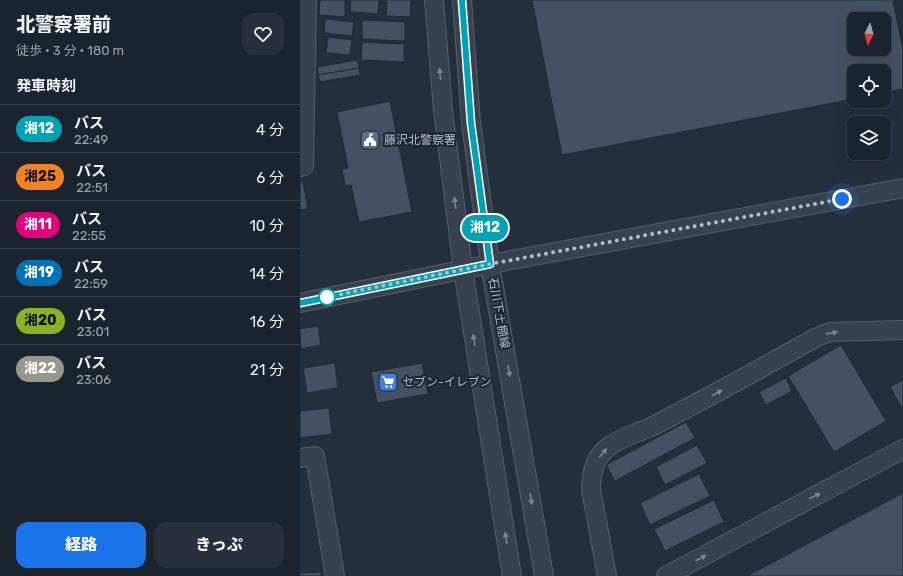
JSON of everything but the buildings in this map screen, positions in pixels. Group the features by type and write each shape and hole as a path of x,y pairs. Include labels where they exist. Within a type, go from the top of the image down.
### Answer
{"street":[{"path":"300,167 304,166 307,0"},
{"path":"434,0 444,110 463,269 512,576"},
{"name":"石川下土棚線","path":"462,0 471,123 490,264 544,576"},
{"path":"300,303 463,269 903,188"},
{"path":"608,574 591,488 591,474 595,464 608,447 617,441 650,427 700,402 815,338 830,332 903,330"},
{"path":"666,576 903,449"},
{"path":"300,458 315,456 335,576"}],"bus line":[{"name":"湘12","path":"300,303 490,264 471,123 462,0"}],"place":[{"name":"藤沢北警察署","path":"370,140"},
{"name":"セブン-イレブン","path":"388,382"}],"route":[{"path":"327,297 490,264 842,199"}]}
